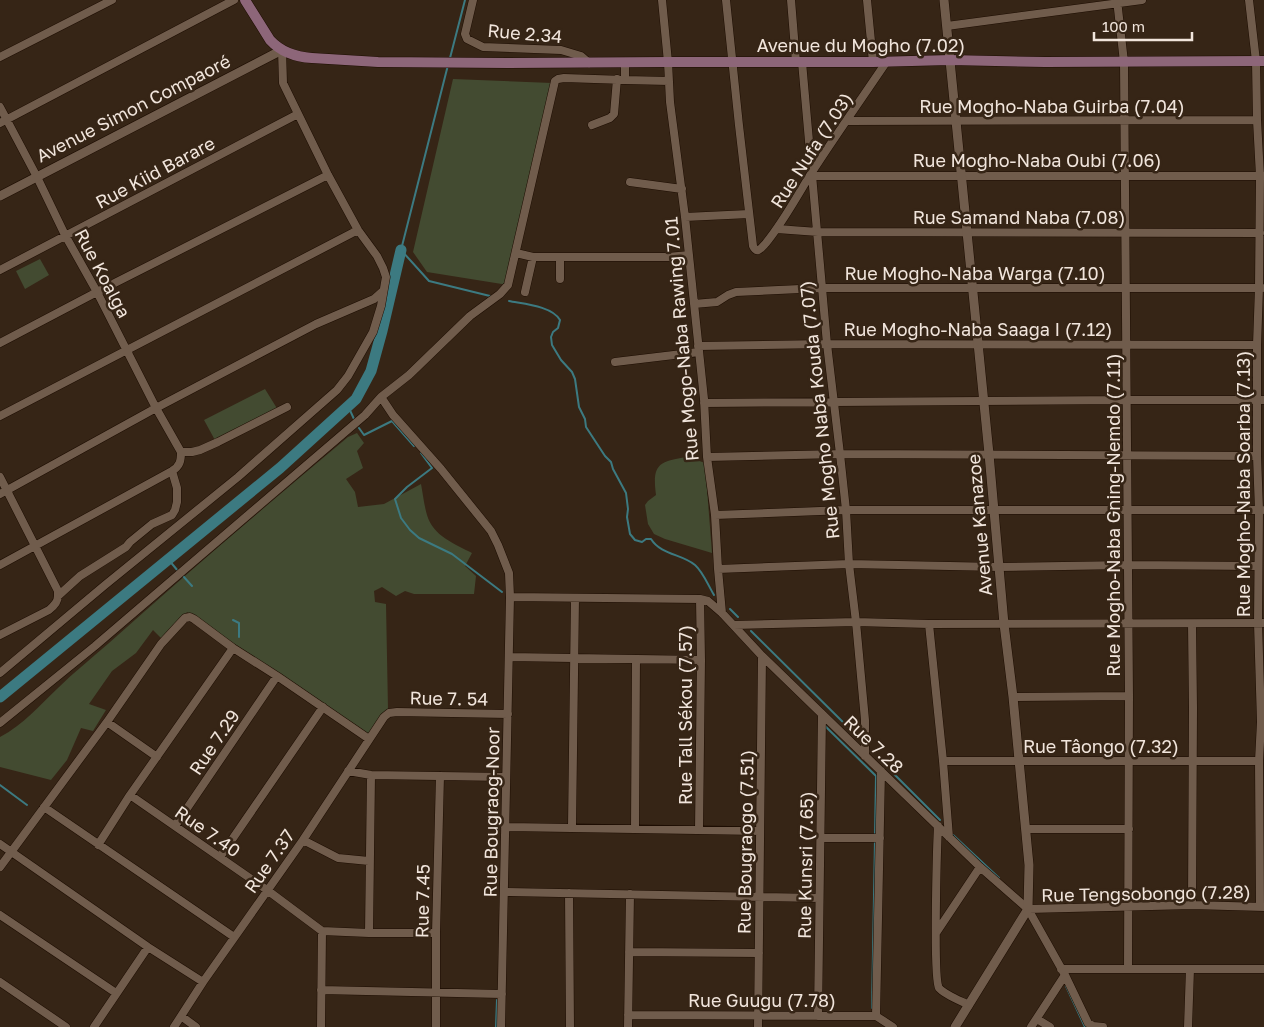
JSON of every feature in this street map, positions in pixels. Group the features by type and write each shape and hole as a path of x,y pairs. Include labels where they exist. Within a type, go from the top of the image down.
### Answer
{"main road":[{"path":"245,0 270,40 282,50"},
{"name":"Avenue du Mogho (7.02)","path":"282,50 312,58 436,63 887,62 950,60 1260,61"}],"street":[{"path":"0,57 112,0"},
{"path":"4,122 234,0"},
{"name":"Rue 2.34","path":"473,0 465,34 467,39 483,47 561,50 581,56 588,63"},
{"name":"Rue Mogo-Naba Rawing 7.01","path":"662,0 673,127 682,190 704,403 707,458 715,515 722,613"},
{"path":"685,217 749,214 726,0"},
{"name":"Rue Mogho Naba Kouda (7.07)","path":"790,0 812,174 827,344 846,510 849,564 865,720 865,756"},
{"path":"867,0 873,62"},
{"name":"Avenue Kanazoe","path":"944,0 1004,624 1026,828 1029,865 1028,909"},
{"path":"947,26 1142,0"},
{"name":"Rue Mogho-Naba Soarba (7.13)","path":"1249,0 1260,61 1257,120 1262,176 1260,233 1262,288 1257,345 1261,400 1257,456 1261,510 1258,566 1261,623 1262,722 1259,761 1262,813 1262,906"},
{"name":"Rue Mogho-Naba Gning-Nemdo (7.11)","path":"1117,2 1124,62 1129,696 1128,969"},
{"path":"0,673 238,477 338,390 373,332 381,306 386,277 384,268 358,230 328,175 283,83 282,50"},
{"name":"Avenue Simon Compaoré","path":"0,196 282,50"},
{"name":"Rue Nufa (7.03)","path":"749,214 753,246 755,249 760,250 778,229 847,120 887,62"},
{"path":"592,125 610,118 614,114 625,63"},
{"path":"0,723 95,646 365,415 470,316 500,294 508,285 555,81 564,78 669,81"},
{"name":"Rue Koalga","path":"0,107 4,122 37,177 126,351 181,452"},
{"name":"Rue Kiid Barare","path":"0,270 298,114"},
{"name":"Rue Mogho-Naba Guirba (7.04)","path":"847,120 1257,120"},
{"name":"Rue Mogho-Naba Oubi (7.06)","path":"812,174 1262,176"},
{"path":"0,343 328,175"},
{"path":"630,182 682,190"},
{"name":"Rue Samand Naba (7.08)","path":"778,229 818,232 1260,233"},
{"path":"0,416 358,230"},
{"path":"516,253 533,257 689,255"},
{"path":"525,292 533,257"},
{"path":"560,257 560,278"},
{"name":"Rue Mogho-Naba Warga (7.10)","path":"694,304 717,302 736,292 822,288 1262,288"},
{"path":"3,492 156,408 316,324 374,299 383,291"},
{"name":"Rue Mogho-Naba Saaga I (7.12)","path":"615,362 698,349 827,344 1257,345"},
{"name":"Rue Bougraog-Noor","path":"382,397 392,415 441,469 490,531 509,572 501,1027"},
{"path":"704,403 1261,400"},
{"path":"0,565 177,468 181,461 181,452 200,450 287,407"},
{"path":"707,458 840,454 1257,456"},
{"path":"58,596 80,576 126,547 152,524 172,515 176,510 178,502 177,488 172,471"},
{"path":"0,477 3,492 58,591 58,600 50,610 0,635"},
{"path":"715,515 846,510 1261,510"},
{"path":"718,569 849,564 1258,566"},
{"path":"510,597 700,599"},
{"path":"572,827 575,598"},
{"name":"Rue 7.28","path":"700,599 708,601 722,613 762,656 865,756 980,867 1028,909"},
{"name":"Rue Tall Sékou (7.57)","path":"699,830 700,599"},
{"path":"0,867 107,722 161,644 185,618 190,617 194,619 232,648 277,676 369,739"},
{"path":"734,625 856,622 929,624 1261,623"},
{"path":"929,624 944,761 949,837"},
{"path":"1192,624 1192,905"},
{"path":"98,845 130,795 232,648"},
{"name":"Rue Bougraogo (7.51)","path":"758,1027 762,656"},
{"path":"509,657 701,660"},
{"path":"635,829 636,659"},
{"name":"Rue 7.29","path":"175,826 277,676"},
{"path":"1013,697 1129,696"},
{"path":"220,857 323,707"},
{"name":"Rue 7. 54","path":"390,714 398,712 508,714"},
{"name":"Rue 7.37","path":"174,1027 202,982 303,840 384,717 390,714"},
{"name":"Rue Kunsri (7.65)","path":"818,1016 822,714"},
{"path":"107,722 157,757"},
{"name":"Rue Tâongo (7.32)","path":"944,761 1259,761"},
{"path":"348,771 371,776 506,777"},
{"path":"881,771 876,1016 893,1027"},
{"path":"369,933 371,776"},
{"name":"Rue 7.45","path":"436,1027 440,776"},
{"name":"Rue 7.40","path":"130,795 267,890 322,931"},
{"path":"44,808 234,937"},
{"path":"938,826 937,982 943,992 969,1005"},
{"path":"505,827 760,831"},
{"path":"1026,828 1129,829"},
{"path":"820,838 880,838"},
{"path":"303,840 338,858 369,861"},
{"path":"0,844 148,947 202,982"},
{"path":"936,933 980,867"},
{"path":"504,892 819,898"},
{"path":"569,893 570,1027"},
{"path":"628,1027 630,894"},
{"name":"Rue Tengsobongo (7.28)","path":"1028,909 1192,905 1262,906"},
{"path":"955,1027 1028,909 1088,1022 1093,1026 1103,1027"},
{"path":"0,915 116,993"},
{"path":"321,1027 322,931 436,933"},
{"path":"94,1027 148,947"},
{"path":"629,952 759,953"},
{"path":"1063,972 1128,969 1264,970"},
{"path":"1188,1027 1190,969"},
{"path":"1031,1027 1063,972"},
{"path":"0,982 66,1027"},
{"path":"321,990 502,994"},
{"name":"Rue Guugu (7.78)","path":"628,1015 876,1016"},
{"path":"181,1016 196,1027"},
{"path":"1037,1018 1050,1027"}],"green space":[{"path":"453,79 552,83 508,285 427,272 413,252"},
{"path":"40,259 49,275 25,289 16,271"},
{"path":"265,389 278,410 216,442 204,420"},
{"path":"357,433 364,443 357,451 363,468 346,479 355,492 358,507 384,504 421,484 426,511 434,529 452,543 472,553 465,566 476,576 474,594 414,594 405,591 396,596 382,587 374,591 375,602 386,604 388,709 369,734 187,612 162,639 153,630 136,653 112,671 89,704 106,710 93,731 81,728 67,760 51,780 0,767 0,737 23,721 77,671 258,513 348,437"},
{"path":"688,457 705,463 712,553 665,539 654,534 648,524 645,505 656,495 656,471 659,466 670,460"}],"waterway":[{"path":"450,58 465,0"},
{"path":"448,65 401,250 429,281 490,296"},
{"path":"0,697 280,468 356,399 371,371 401,250"},
{"path":"509,301 544,309 556,315 560,320 558,328 551,337 552,345 575,379 579,407 585,419 586,427 611,462 626,493 630,534 635,540 642,542 646,539 651,539 660,548 690,561 703,575 714,595"},
{"path":"348,406 354,419"},
{"path":"359,428 364,435 392,421 414,446"},
{"path":"421,453 432,468 395,499 401,518 419,538 452,554 502,592"},
{"path":"168,559 178,571"},
{"path":"183,576 192,586"},
{"path":"730,609 738,617"},
{"path":"233,620 239,623 239,637"},
{"path":"751,631 859,738"},
{"path":"824,725 876,776 875,836"},
{"path":"888,768 940,820"},
{"path":"0,785 27,805"},
{"path":"953,835 999,878"},
{"path":"872,1008 875,840"},
{"path":"1066,986 1085,1027"},
{"path":"496,1027 497,1000"}]}
